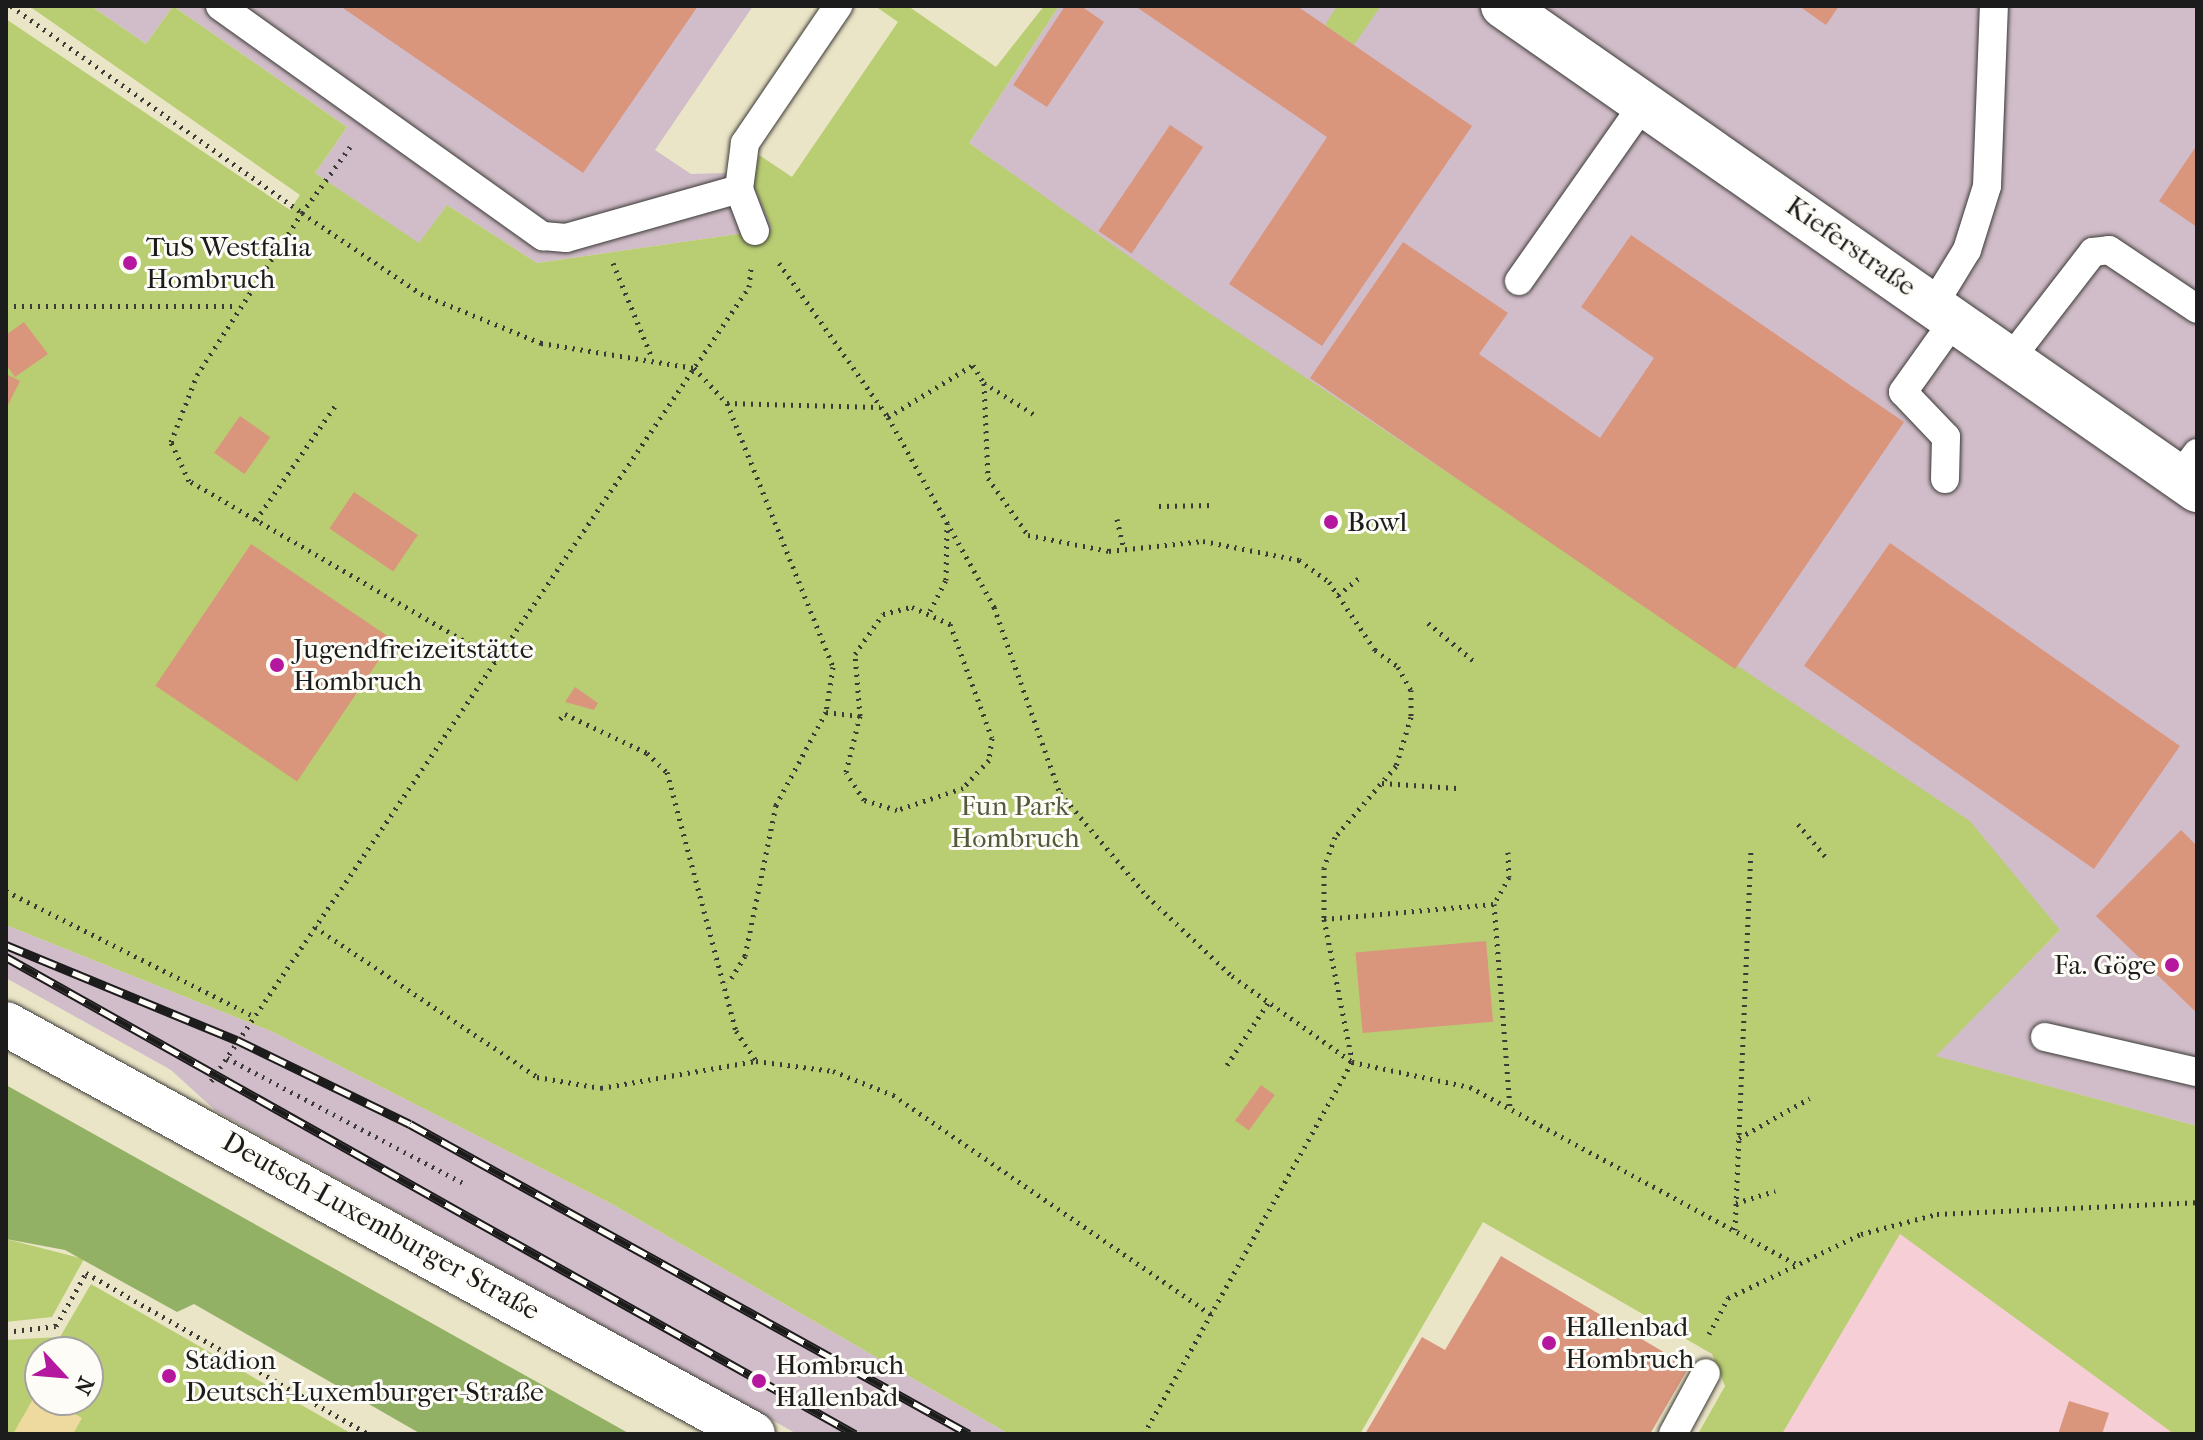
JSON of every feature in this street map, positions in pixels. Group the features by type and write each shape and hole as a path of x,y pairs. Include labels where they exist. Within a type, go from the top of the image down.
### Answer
{"street":[{"name":"Kieferstraße","path":"1503,6 2011,358 2191,473"},
{"name":"Deutsch-Luxemburger Straße","path":"6,1024 187,1117 753,1434"}],"lane":[{"path":"220,6 543,236 599,229 739,189"},
{"path":"755,231 739,189 745,143 838,6"},
{"path":"1945,479 1946,437 1903,392 1944,311 1987,186 1994,6"},
{"path":"1519,281 1644,103"},
{"path":"2011,358 2093,252 2109,250 2197,309"},
{"path":"2045,1037 2197,1072"},
{"path":"1673,1434 1706,1373"}],"path":[{"path":"11,6 421,294 541,343 651,355 694,368 727,403 833,667 826,712 780,794 745,956 728,983"},
{"path":"372,116 239,306 197,375 171,442 189,481 497,660"},
{"path":"599,229 651,355"},
{"path":"187,1117 749,287 755,231"},
{"path":"755,231 888,417 994,607 1060,793 1147,896 1270,1000 1352,1062 1470,1087 1796,1264"},
{"path":"6,306 239,306"},
{"path":"888,417 973,365 984,383 1035,415"},
{"path":"984,383 988,478 1007,512 1028,535 1070,549 1124,549 1203,541 1252,546 1299,560 1338,595 1411,690 1396,766 1335,837 1324,868 1324,919 1352,1062 1144,1434"},
{"path":"256,520 337,403"},
{"path":"727,403 880,407"},
{"path":"1159,506 1214,505"},
{"path":"1117,519 1124,549"},
{"path":"930,611 946,580 947,522"},
{"path":"1338,595 1360,577"},
{"path":"930,611 950,624 965,648 991,719 989,760 955,792 897,810 881,808 864,800 846,772 860,716 860,639 883,614 930,611"},
{"path":"1428,623 1474,661"},
{"path":"826,712 860,716"},
{"path":"560,719 565,714 647,753 667,772 728,983 736,1031 756,1061"},
{"path":"1382,783 1457,788"},
{"path":"1798,824 1825,856"},
{"path":"1735,1231 1751,848"},
{"path":"1508,852 1509,877 1494,904 1510,1108"},
{"path":"6,891 253,1016"},
{"path":"1324,919 1494,904"},
{"path":"315,927 537,1077 601,1088 756,1061 833,1071 893,1095 1212,1315"},
{"path":"1227,1065 1270,1000"},
{"path":"227,1058 465,1184"},
{"path":"1739,1138 1810,1098"},
{"path":"1736,1203 1775,1191"},
{"path":"1706,1373 1694,1363 1728,1298 1861,1234 1937,1214 2197,1202"},
{"path":"6,1332 56,1326 86,1273 368,1434"}],"shaded area":[{"path":"91,6 173,6 146,44"},
{"path":"173,6 753,6 655,150 691,174 753,172 772,229 537,263 447,205 419,244 315,173 347,127"},
{"path":"1059,6 2197,6 2197,1126 1935,1056 2060,930 969,143"},
{"path":"6,925 273,1032 612,1204 1009,1434 797,1434 216,1111 171,1070 6,978"},
{"path":"1900,1233 2121,1392 2174,1434 1782,1434"}],"green space":[{"name":"Fun Park Hombruch","path":"29,6 91,6 146,44 173,6 347,127 315,173 419,243 447,205 537,263 772,229 754,185 759,155 792,177 898,22 875,6 908,6 996,67 1044,6 1059,6 969,143 1206,311 1970,821 2060,930 1936,1056 2197,1126 2197,1434 2174,1434 1900,1234 1782,1434 1698,1434 1725,1386 1712,1354 1483,1222 1360,1434 1009,1434 612,1204 273,1032 6,925 6,19 290,210 300,195"},
{"path":"1337,6 1381,6 1354,45 1325,25"},
{"path":"6,1085 630,1434 421,1434 194,1304 177,1312 65,1250 6,1239"},
{"path":"6,1239 84,1259 52,1317 6,1322"},
{"name":"Stadion Deutsch-Luxemburger-Straße","path":"91,1284 352,1434 6,1434 6,1340 24,1339 24,1416 104,1416 104,1336 61,1336"}],"sand":[{"path":"24,1415 82,1418 73,1434 13,1434"}],"building":[{"path":"340,6 698,6 583,173"},
{"path":"1065,6 1081,6 1104,22 1047,107 1013,85"},
{"path":"1135,6 1297,6 1472,126 1322,346 1229,284 1327,137"},
{"path":"1799,6 1839,6 1826,25"},
{"path":"1170,125 1203,147 1132,253 1098,231"},
{"path":"2197,145 2197,227 2159,201"},
{"path":"1631,235 1904,422 1735,669 1310,378 1403,242 1508,313 1479,354 1600,438 1654,358 1581,307"},
{"path":"24,322 48,354 15,377 6,365 6,335"},
{"path":"6,374 20,381 6,409"},
{"path":"240,416 270,437 244,474 214,453"},
{"path":"354,492 418,535 393,572 329,528"},
{"path":"1890,543 2180,746 2094,869 1804,666"},
{"name":"Jugendfreizeitstätte Hombruch","path":"251,544 393,640 297,781 155,686"},
{"path":"575,687 598,703 594,710 565,702"},
{"name":"Fa. Göge","path":"2181,830 2197,846 2197,1013 2096,916"},
{"path":"1486,941 1493,1022 1363,1033 1355,952"},
{"path":"1261,1085 1275,1095 1249,1131 1235,1121"},
{"name":"Hallenbad Hombruch","path":"1501,1256 1689,1367 1650,1434 1365,1434 1422,1337 1445,1350"},
{"path":"2069,1401 2109,1413 2102,1434 2058,1434"}],"railway":[{"path":"6,945 237,1040 410,1124 969,1434"},
{"path":"6,957 855,1434"}],"place":[{"name":"TuS Westfalia Hombruch","path":"130,263"},
{"name":"Bowl","path":"1331,522"},
{"name":"Jugendfreizeitstätte Hombruch","path":"277,665"},
{"name":"Fa. Göge","path":"2172,965"},
{"name":"Hallenbad Hombruch","path":"1549,1343"},
{"name":"Stadion Deutsch-Luxemburger-Straße","path":"169,1376"},
{"name":"Hombruch Hallenbad","path":"759,1381"}]}
